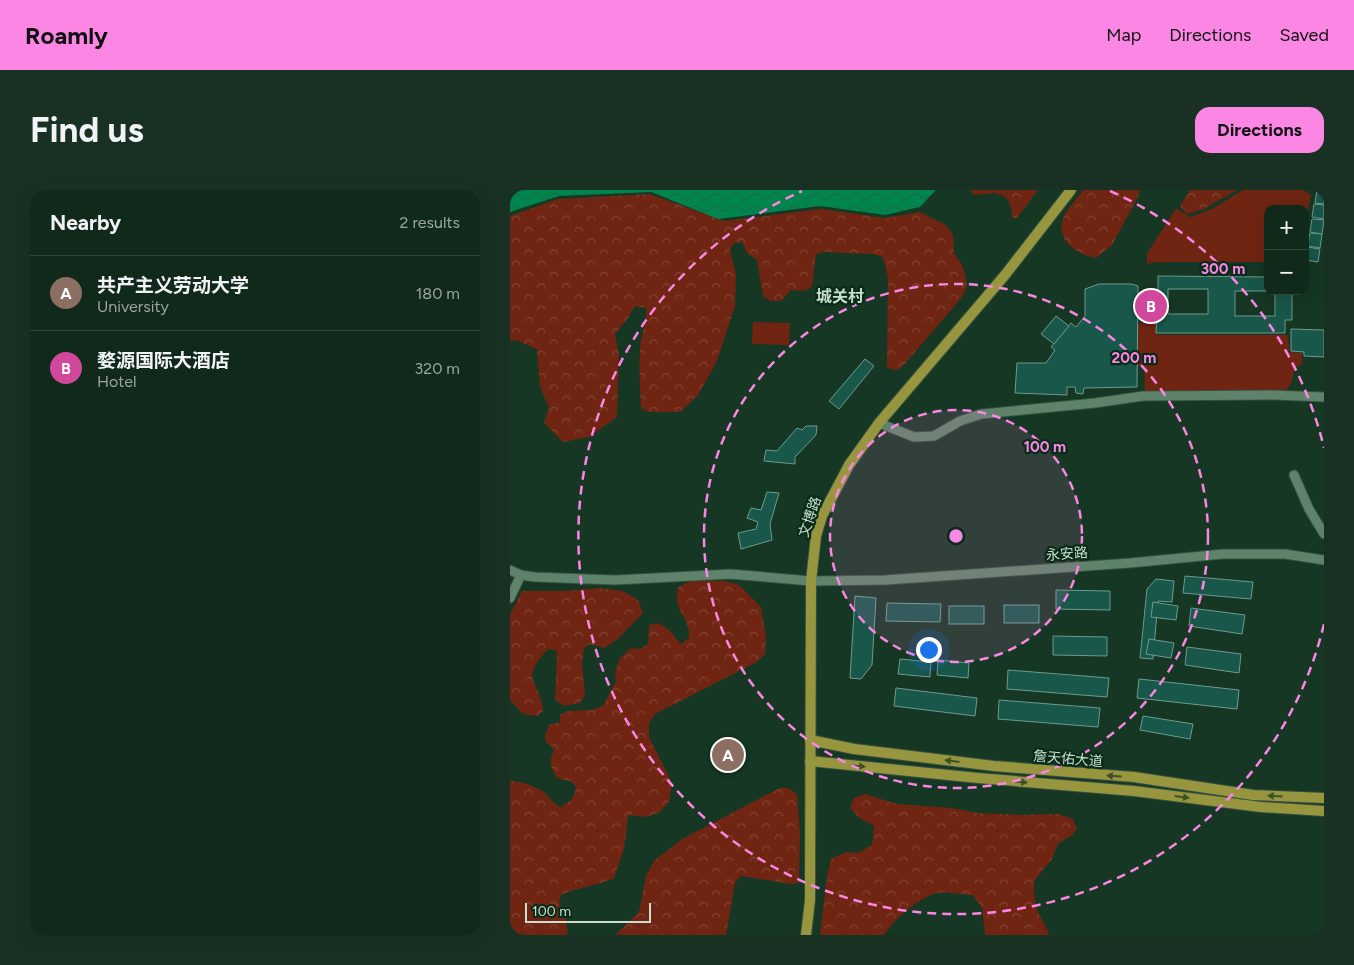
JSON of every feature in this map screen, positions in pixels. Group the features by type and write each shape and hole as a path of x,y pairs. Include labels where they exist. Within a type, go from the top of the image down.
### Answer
{"main road":[{"name":"文博路","path":"806,935 810,900 811,581 816,536 822,516 849,465 879,423 1005,275 1071,190"},
{"name":"詹天佑大道","path":"810,740 854,749 994,766 1134,777 1253,795 1324,798"},
{"name":"詹天佑大道","path":"810,761 1134,791 1261,807 1324,811"}],"street":[{"path":"879,423 914,437 934,436 960,422 981,414 1095,403 1143,396 1274,395 1324,397"},
{"path":"1294,475 1309,509 1324,534"},
{"name":"永安路","path":"510,570 521,575 535,577 615,580 731,574 811,581 895,580 1130,563 1223,554 1285,554 1324,560"},
{"path":"510,598 521,575"}],"green space":[{"path":"970,190 1038,190 1016,219 1012,217 1011,207 1006,197 995,193 974,195"},
{"path":"1083,190 1140,190 1112,245 1096,258 1076,250 1065,240 1062,234 1061,227 1064,215"},
{"path":"1190,190 1237,190 1204,209 1187,214 1180,206"},
{"path":"1243,190 1303,190 1311,195 1309,205 1264,205 1264,262 1157,262 1147,264 1147,254 1176,208 1190,217 1212,209"},
{"path":"650,194 724,221 821,209 885,218 920,212 946,225 953,235 954,253 963,267 967,286 962,297 903,366 897,370 887,368 888,277 883,257 873,254 824,252 816,254 812,286 805,291 791,290 781,301 770,301 763,296 757,260 747,253 742,242 734,243 730,250 736,274 735,306 716,363 698,395 680,412 648,412 641,408 640,348 646,319 646,308 635,306 615,334 619,354 617,417 589,437 563,442 544,423 549,407 540,387 537,349 516,340 510,341 510,216 558,199"},
{"path":"753,322 790,323 789,345 752,344"},
{"path":"1138,323 1156,323 1157,335 1288,335 1289,352 1302,353 1302,364 1295,368 1291,384 1286,390 1145,392 1144,366 1137,366"},
{"path":"691,581 725,581 739,585 761,607 766,638 765,654 757,662 655,714 649,723 649,737 672,783 669,802 660,812 647,817 630,815 628,817 624,849 614,878 561,895 559,902 566,919 568,935 510,935 510,781 524,783 537,788 560,807 571,799 576,786 570,781 557,778 552,768 551,759 554,751 546,742 545,735 549,725 560,722 560,715 568,711 591,710 603,706 616,681 615,672 620,658 631,648 640,649 648,644 649,625 658,623 668,629 681,644 689,638 688,626 678,605 677,597 678,587"},
{"path":"598,588 623,591 638,600 643,613 618,639 604,648 590,644 584,648 582,663 585,695 580,703 564,706 555,700 557,651 548,649 539,660 532,674 543,711 538,716 523,714 510,700 510,615 522,591 566,591"},
{"path":"780,788 788,788 797,794 800,832 799,883 791,884 741,876 735,883 726,935 615,935 639,912 646,876 654,861 682,839"},
{"path":"865,794 897,804 952,808 977,813 1058,814 1073,819 1077,829 1072,835 1058,844 1052,859 1034,881 1036,906 1049,935 985,935 982,908 973,895 944,892 929,896 914,904 894,922 884,935 820,935 827,876 831,859 846,852 858,853 872,845 874,826 858,817 850,807 854,798"}],"water":[{"path":"510,190 936,190 920,207 885,215 820,206 718,219 651,192 559,196 510,212"}],"building":[{"path":"1317,190 1324,190 1324,204 1315,203"},
{"path":"1314,204 1324,205 1324,219 1312,217"},
{"path":"1312,219 1324,220 1322,234 1310,232"},
{"path":"1310,233 1322,234 1320,248 1309,246"},
{"path":"1309,247 1320,249 1318,262 1309,261"},
{"path":"1158,276 1264,277 1264,291 1235,291 1235,316 1275,316 1275,295 1292,295 1292,320 1285,320 1285,333 1156,333 1157,313 1150,313 1151,292 1158,292","holes":["1168,289 1208,289 1208,314 1168,314"]},
{"path":"1099,284 1132,284 1138,286 1137,387 1084,388 1083,394 1076,393 1075,387 1067,387 1067,395 1015,393 1017,363 1046,363 1055,350 1051,347 1071,323 1076,327 1085,316 1085,289"},
{"path":"1056,316 1069,326 1054,344 1041,334"},
{"path":"1291,329 1324,330 1324,357 1304,356 1304,352 1291,351"},
{"path":"865,359 874,366 839,409 829,401"},
{"path":"806,426 817,426 816,435 795,457 795,464 764,461 766,450 777,451 797,428 802,430"},
{"path":"767,492 779,493 770,524 772,540 741,549 738,533 756,529 758,522 747,518 751,508 761,510"},
{"path":"1185,576 1253,582 1251,599 1183,593"},
{"path":"1156,579 1174,581 1172,602 1158,601 1153,659 1140,658 1147,589"},
{"path":"1056,590 1110,591 1110,610 1056,609"},
{"path":"855,596 876,598 872,665 861,679 850,678"},
{"path":"1153,602 1178,606 1176,620 1151,617"},
{"path":"887,603 941,604 940,622 886,621"},
{"path":"1004,605 1039,605 1039,623 1004,623"},
{"path":"949,606 984,606 984,624 949,624"},
{"path":"1191,608 1245,615 1242,634 1189,626"},
{"path":"1053,636 1107,637 1107,656 1053,655"},
{"path":"1149,639 1174,643 1171,658 1146,654"},
{"path":"1187,647 1241,654 1239,673 1185,665"},
{"path":"900,659 931,662 930,677 898,674"},
{"path":"938,660 969,663 968,678 937,675"},
{"path":"1008,670 1109,678 1107,697 1007,689"},
{"path":"1139,679 1239,690 1237,709 1137,698"},
{"path":"896,688 977,698 975,716 894,706"},
{"path":"999,700 1100,708 1098,727 998,719"},
{"path":"1143,716 1193,724 1190,739 1140,730"}],"place":[{"name":"婺源国际大酒店","path":"1151,306"},
{"name":"共产主义劳动大学","path":"728,755"}],"district":[{"name":"城关村","path":"840,296"}]}
